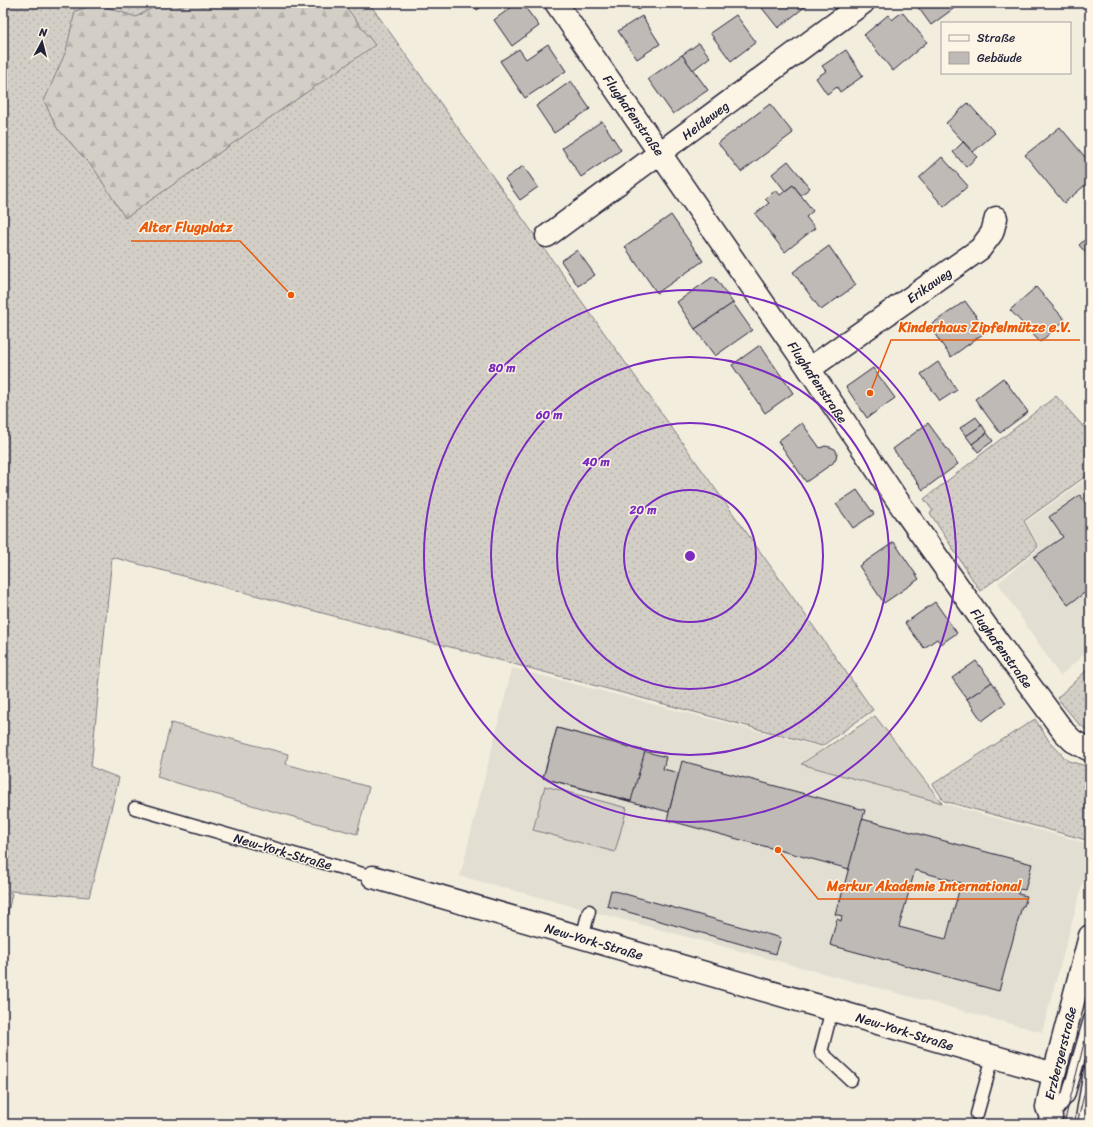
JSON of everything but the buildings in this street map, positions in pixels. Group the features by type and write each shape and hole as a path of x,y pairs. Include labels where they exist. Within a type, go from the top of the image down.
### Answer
{"street":[{"name":"Flughafenstraße","path":"556,3 661,153 904,510 1055,722 1073,741 1090,750"},
{"name":"Heideweg","path":"547,236 863,3"},
{"name":"Erikaweg","path":"809,369 980,249 992,233 996,218"},
{"name":"New-York-Straße","path":"373,877 1054,1074"},
{"name":"Erzbergerstraße","path":"1050,1121 1047,1107 1054,1074 1090,936"}],"lane":[{"name":"New-York-Straße","path":"135,808 373,877"},
{"path":"582,938 589,911"},
{"path":"832,1009 821,1052 851,1080"},
{"path":"1050,1121 1068,1096 1090,1019"},
{"path":"977,1114 993,1057"},
{"path":"1081,1124 1090,1071"}],"shaded area":[{"path":"1090,476 1090,649 1060,676 998,583 1040,548 1026,522"},
{"path":"512,668 824,748 799,764 1090,844 1090,857 1042,1032 460,876"}],"green space":[{"path":"3,3 369,3 873,710 822,746 112,557 91,767 119,778 89,897 11,891 10,893 12,894 3,934"},
{"path":"161,3 343,3 375,45 125,218 95,170 57,128 44,101 66,51 75,11 97,4 136,17"},
{"path":"1056,396 1090,434 1090,473 1024,521 1038,547 980,591 930,513 933,511 924,499"},
{"path":"1090,667 1090,733 1078,723 1057,698"},
{"path":"875,716 942,803 801,764"},
{"path":"1035,719 1049,741 1068,761 1090,767 1090,841 944,801 933,784"},
{"path":"171,723 288,754 286,764 369,787 357,834 157,777"},
{"path":"545,786 627,808 615,852 533,830"}],"tram line":[{"path":"1064,1124 1090,1019"},
{"path":"1077,1124 1090,1070"}],"place":[{"name":"Alter Flugplatz","path":"291,295"},
{"name":"Kinderhaus Zipfelmütze e.V.","path":"870,393"},
{"name":"Merkur Akademie International","path":"778,850"}]}
